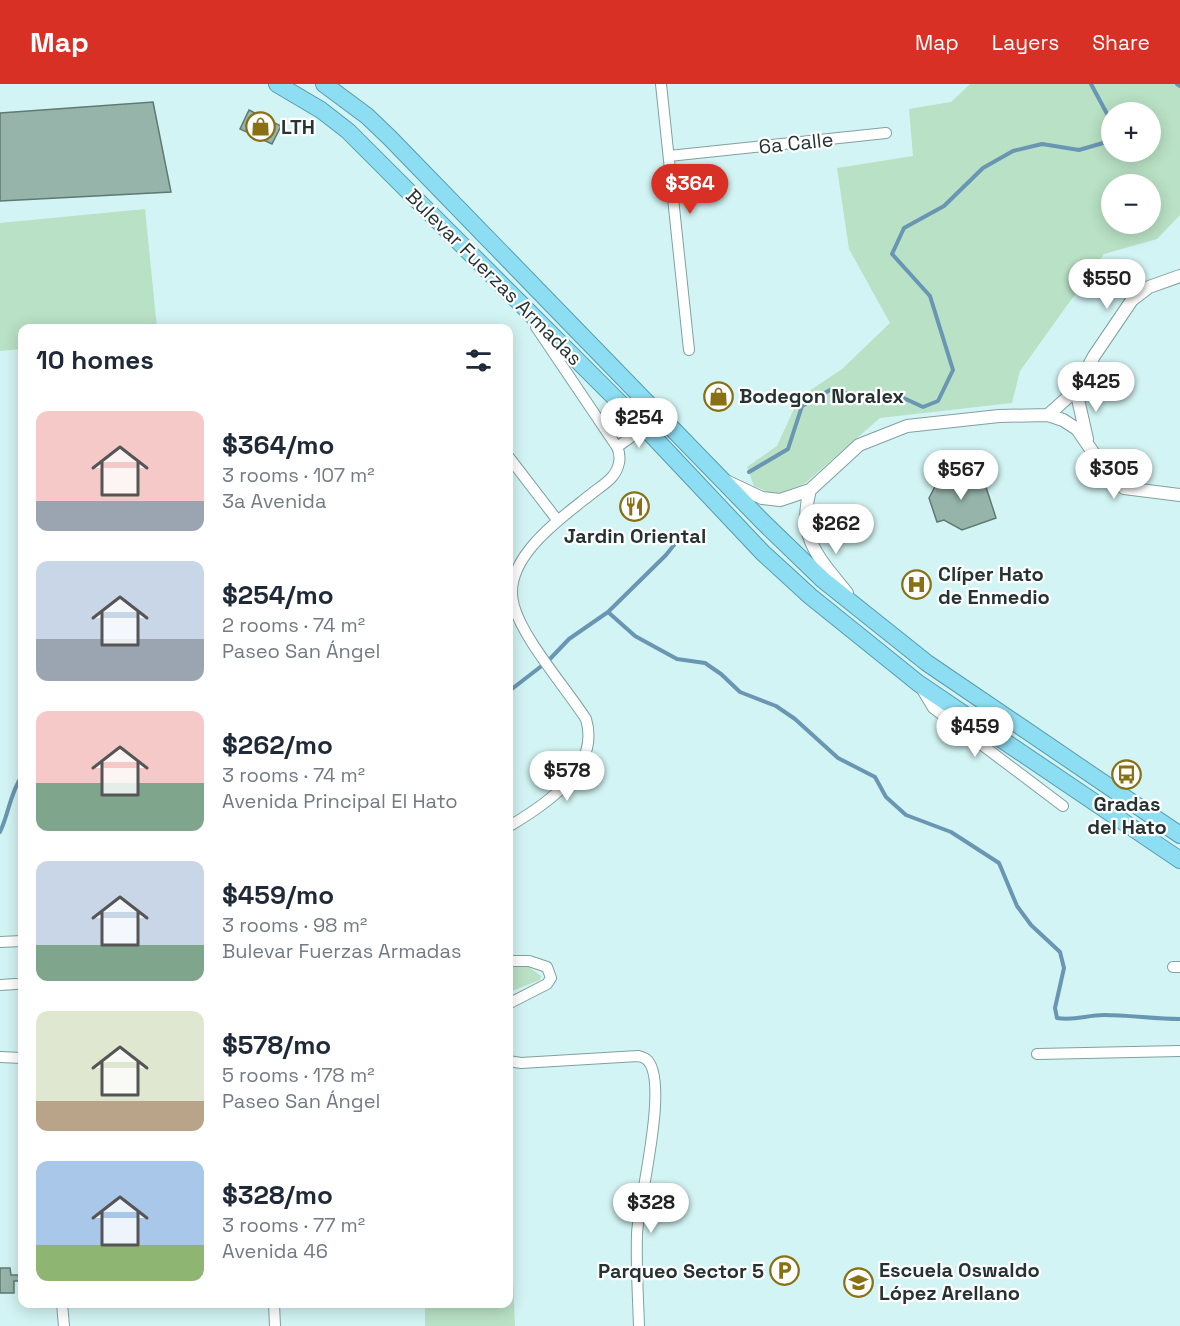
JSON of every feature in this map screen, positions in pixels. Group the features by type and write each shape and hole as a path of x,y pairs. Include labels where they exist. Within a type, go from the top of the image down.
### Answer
{"highway":[{"name":"Bulevar Fuerzas Armadas","path":"277,84 321,110 348,131 645,428 763,553 792,580 918,683 1180,860"},
{"name":"Bulevar Fuerzas Armadas","path":"324,84 367,116 390,138 823,580 927,663 1180,835"}],"street":[{"path":"661,84 689,350"},
{"name":"6a Calle","path":"669,156 886,133"},
{"path":"1048,415 1076,390 1094,356 1132,300 1149,287 1180,276"},
{"path":"513,824 538,809 562,787 579,767 589,745 590,732 586,719 533,643 514,607 514,578 521,560 558,521 612,477 620,459 617,447 520,303"},
{"path":"1076,390 1088,442"},
{"path":"723,480 773,501 810,490 859,445 908,426 999,416 1048,415 1064,420 1077,429 1112,480 1124,488 1180,495"},
{"path":"617,447 645,428"},
{"path":"513,462 558,521"},
{"path":"810,490 806,518 816,555 866,615"},
{"path":"918,683 933,708 1063,806"},
{"path":"0,942 18,941"},
{"path":"513,961 540,964 547,967 551,978 547,984 513,1001"},
{"path":"0,985 16,984"},
{"path":"1037,1054 1180,1051"},
{"path":"513,1062 638,1056 646,1059 651,1065 655,1077 656,1102 637,1234 639,1326"},
{"path":"0,1057 18,1058"},
{"path":"62,1308 64,1326"},
{"path":"274,1308 275,1326"}],"green space":[{"path":"970,84 1180,84 1180,215 1157,239 1104,254 1020,371 1012,403 880,418 804,484 775,495 754,486 747,467 777,446 799,398 842,369 890,323 849,249 837,168 913,156 909,109 951,102"},
{"path":"145,209 157,324 18,324 18,349 0,351 0,223"},
{"path":"513,965 527,966 541,976 540,980 513,990"},
{"path":"513,1279 515,1326 425,1326 425,1308 513,1308"}],"building":[{"path":"153,102 171,192 0,201 0,113"},
{"name":"LTH","path":"249,110 281,126 272,144 240,129"},
{"path":"967,470 969,478 986,487 996,518 962,530 944,520 937,522 929,498 941,475"},
{"path":"0,1268 10,1268 11,1275 18,1275 18,1281 14,1281 14,1293 0,1293"}],"waterway":[{"path":"1091,84 1101,103"},
{"path":"749,472 788,449 802,406 830,390 869,397 897,395 923,407 938,401 953,370 930,296 892,254 904,228 944,206 983,168 1013,151 1042,144 1079,150 1101,144"},
{"path":"513,688 548,661 569,639 608,612 666,555 685,531"},
{"path":"608,612 635,636 677,659 705,663 740,692 776,706 795,719 838,758 875,777 886,797 906,815 951,832 999,863 1017,906 1031,925 1060,952 1064,968 1055,1008 1057,1018 1070,1019 1104,1015 1180,1019"},
{"path":"0,832 18,783"}],"place":[{"name":"LTH","path":"260,127"},
{"name":"Bodegon Noralex","path":"718,396"},
{"name":"Jardin Oriental","path":"635,506"},
{"name":"Clíper Hato de Enmedio","path":"917,585"},
{"name":"Gradas del Hato","path":"1127,774"},
{"name":"Parqueo Sector 5","path":"785,1271"},
{"name":"Escuela Oswaldo López Arellano","path":"858,1282"}]}
